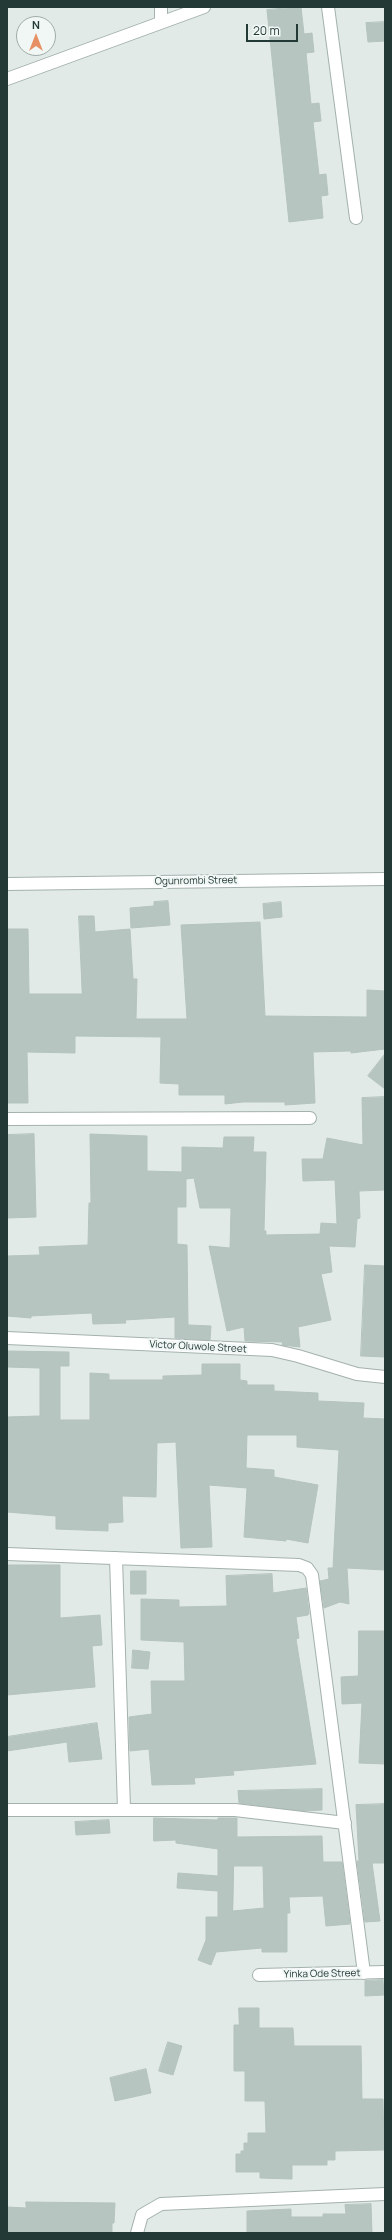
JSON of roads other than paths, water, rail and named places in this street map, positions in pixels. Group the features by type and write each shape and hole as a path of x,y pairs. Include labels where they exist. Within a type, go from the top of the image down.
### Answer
{"street":[{"path":"161,7 161,22"},
{"path":"7,79 204,7"},
{"path":"328,7 356,218"},
{"name":"Ogunrombi Street","path":"7,884 385,879"},
{"path":"7,1120 310,1118"},
{"name":"Victor Oluwole Street","path":"7,1338 272,1350 298,1356 358,1374 385,1377"},
{"path":"7,1554 299,1565 307,1568 312,1576 364,1973"},
{"path":"116,1558 124,1809"},
{"path":"7,1810 235,1810 345,1823"},
{"name":"Yinka Ode Street","path":"259,1975 385,1972"},
{"path":"137,2233 142,2215 161,2204 385,2194"}]}
